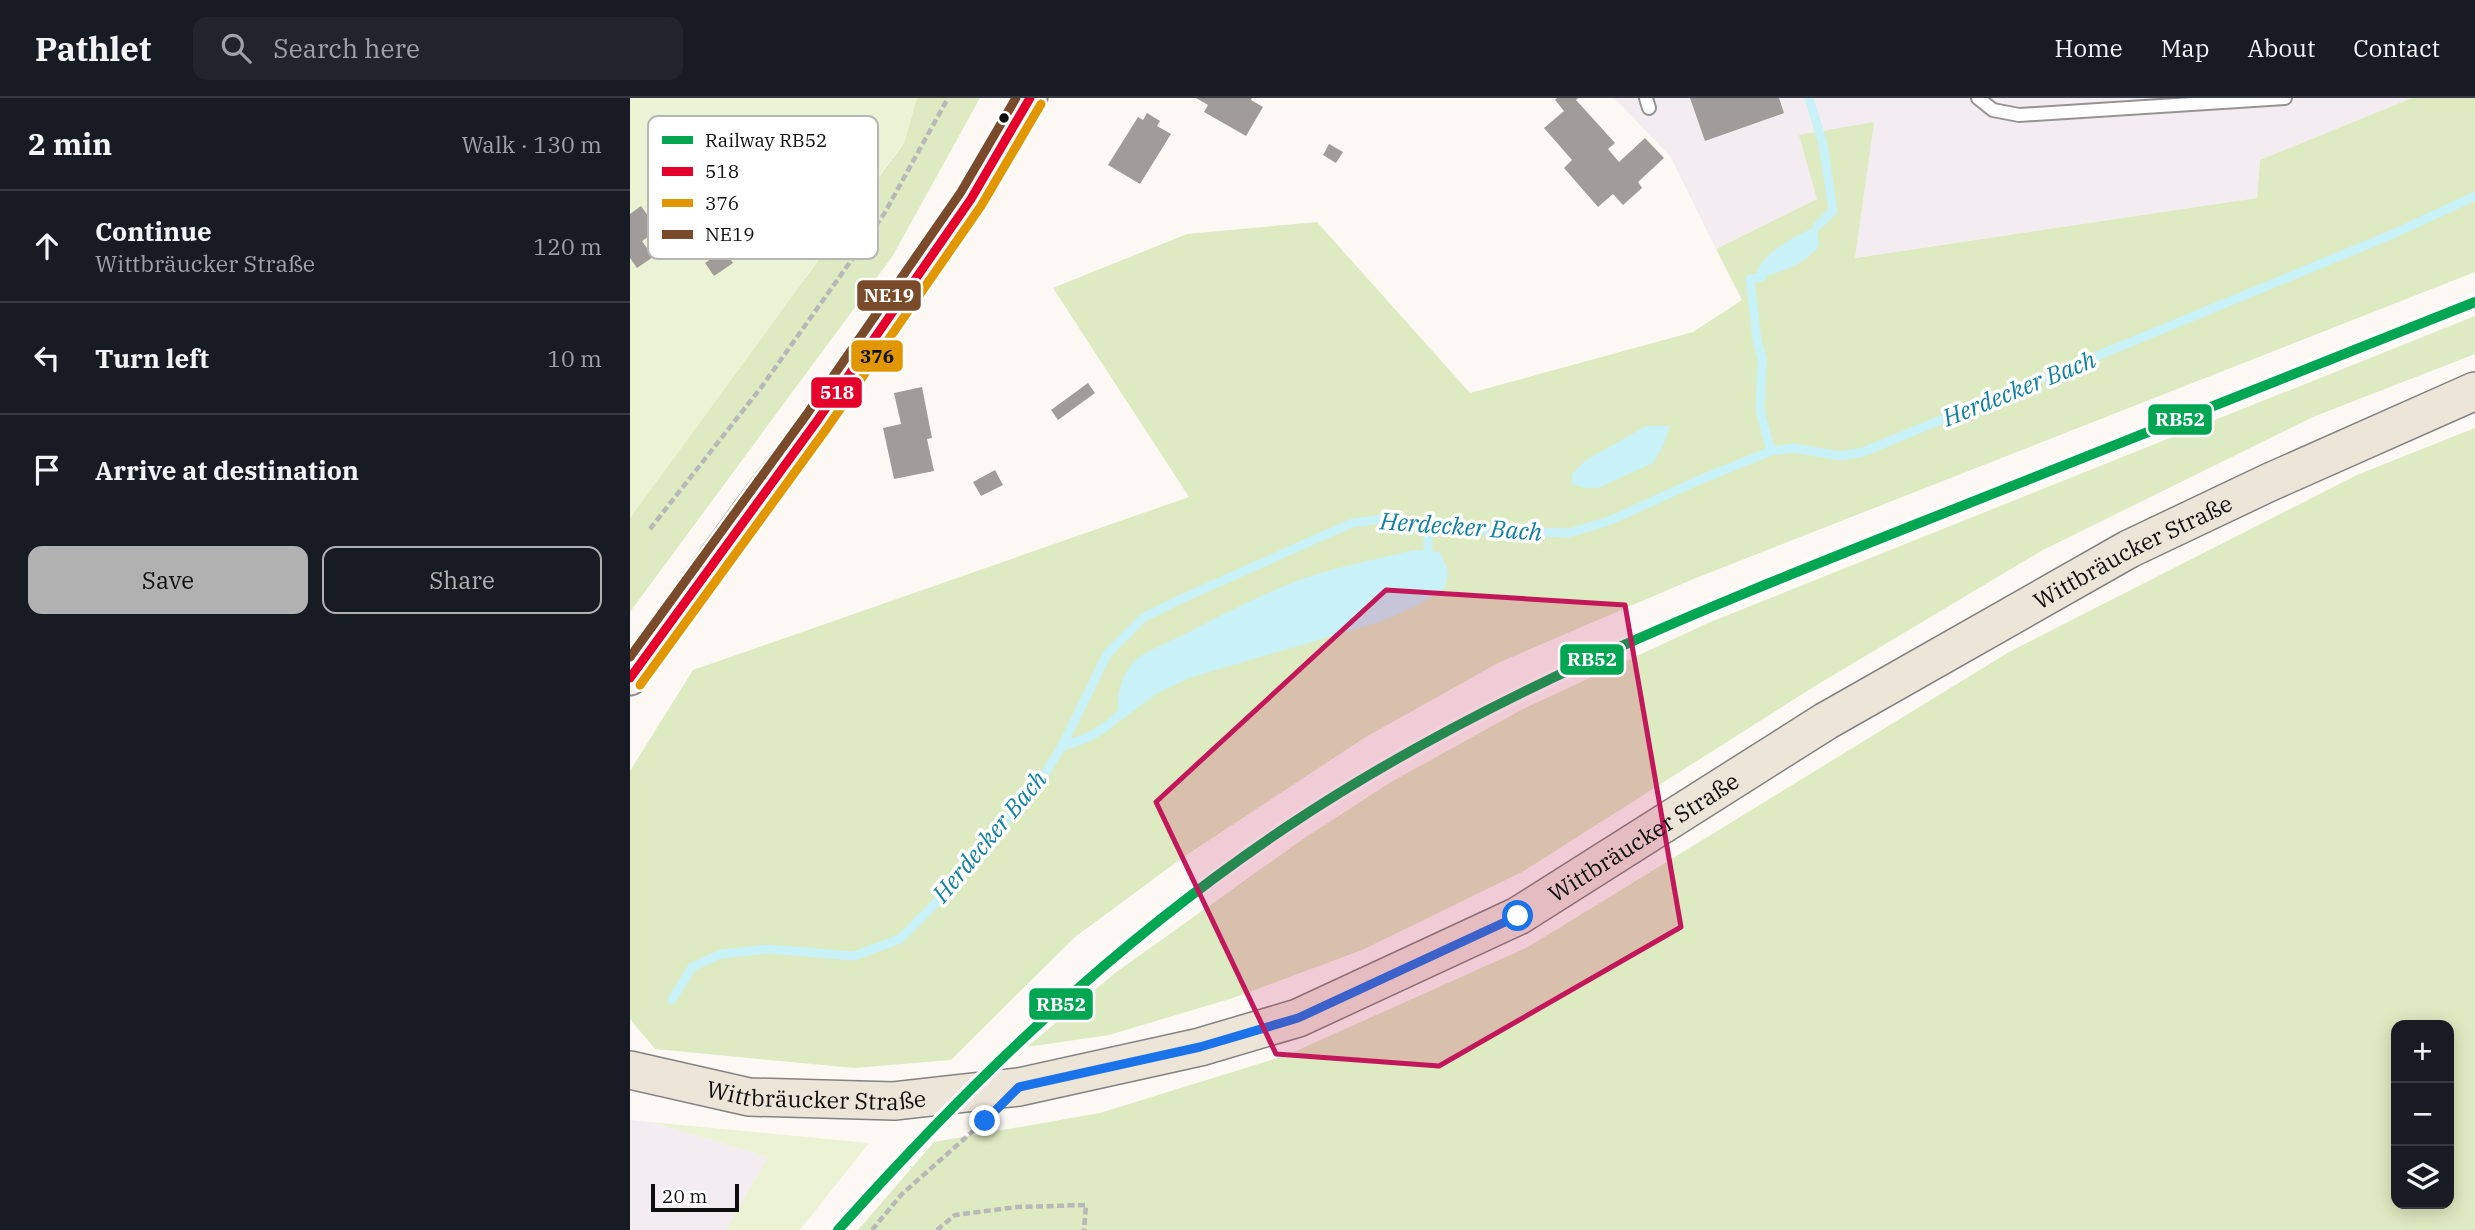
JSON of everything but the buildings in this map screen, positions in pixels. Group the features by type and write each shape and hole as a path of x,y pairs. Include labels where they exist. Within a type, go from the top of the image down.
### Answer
{"main road":[{"path":"630,678 817,421 971,200 1030,98"},
{"name":"Wittbräucker Straße","path":"630,1070 749,1097 894,1101 1019,1087 1200,1047 1298,1018 1518,916 1826,721 2129,550 2270,482 2475,391"}],"lane":[{"path":"1978,98 1993,110 2019,115 2285,98"}],"path":[{"path":"878,222 948,98"},
{"path":"650,529 763,385 852,259"},
{"path":"872,1230 902,1194 985,1121 1019,1087"},
{"path":"937,1230 955,1215 1017,1207 1086,1205 1084,1230"}],"highlighted area":[{"path":"1386,590 1625,605 1681,927 1439,1066 1276,1054 1156,802"}],"shaded area":[{"path":"1614,98 2412,98 2260,160 2257,198 1854,258 1817,199 1716,249 1670,156"},
{"path":"630,1120 651,1122 768,1157 726,1230 630,1230"}],"green space":[{"path":"630,98 917,98 904,142 878,178 878,116 648,116 648,259 819,259 630,518"},
{"path":"917,98 980,98 892,257 630,612 630,518 819,259 878,259 878,179 904,143"},
{"path":"2412,98 2475,98 2475,272 1691,580 1498,663 1364,738 1182,858 1075,937 951,1060 854,1068 655,1049 630,1019 630,771 693,670 1189,497 1053,288 1187,234 1317,222 1470,393 1693,332 1742,300 1716,249 1817,199 1799,135 1874,122 1855,258 2257,198 2260,160"},
{"path":"2475,316 2475,354 2313,417 2043,550 1815,686 1522,872 1362,950 1233,998 1109,1035 1027,1047 1115,973 1303,839 1391,782 1523,709 1708,623"},
{"path":"2475,428 2475,1230 858,1230 934,1142 1100,1113 1287,1055 1528,947 2009,652 2357,475"},
{"path":"651,1122 869,1143 800,1230 726,1230 768,1157"}],"water":[{"path":"1817,226 1819,246 1813,253 1793,266 1762,277 1757,271 1767,257 1792,239"},
{"path":"1646,426 1670,426 1653,463 1598,488 1571,484 1573,473 1586,460"},
{"path":"1416,550 1440,552 1448,570 1445,588 1418,605 1383,621 1189,678 1158,693 1120,721 1118,696 1123,678 1132,663 1144,654 1243,604 1297,581 1341,567"}],"waterway":[{"path":"1809,98 1823,144 1833,211 1817,226"},
{"name":"Herdecker Bach","path":"672,1000 692,967 721,954 768,949 854,956 900,939 934,905 1042,778 1062,746 1107,654 1143,618 1181,599 1352,523 1382,519 1428,528 1569,533 1609,521 1771,451 1794,448 1840,456 1863,452 2391,235 2475,196"},
{"path":"1762,277 1750,279 1757,340 1762,359 1760,411 1771,451"},
{"path":"1428,528 1428,551"},
{"path":"1062,746 1092,735 1118,716"}],"rail line":[{"name":"RB52","path":"838,1230 995,1066 1105,965 1222,872 1285,828 1435,737 1592,660 1752,590 2475,302"}],"transit line":[{"name":"NE19","path":"630,657 807,414 961,192 1016,98"},
{"name":"518","path":"630,678 817,421 971,199 1030,98"},
{"name":"376","path":"640,685 827,428 981,206 1041,104"}],"route":[{"path":"985,1121 1019,1087 1200,1047 1298,1018 1518,916"}]}
